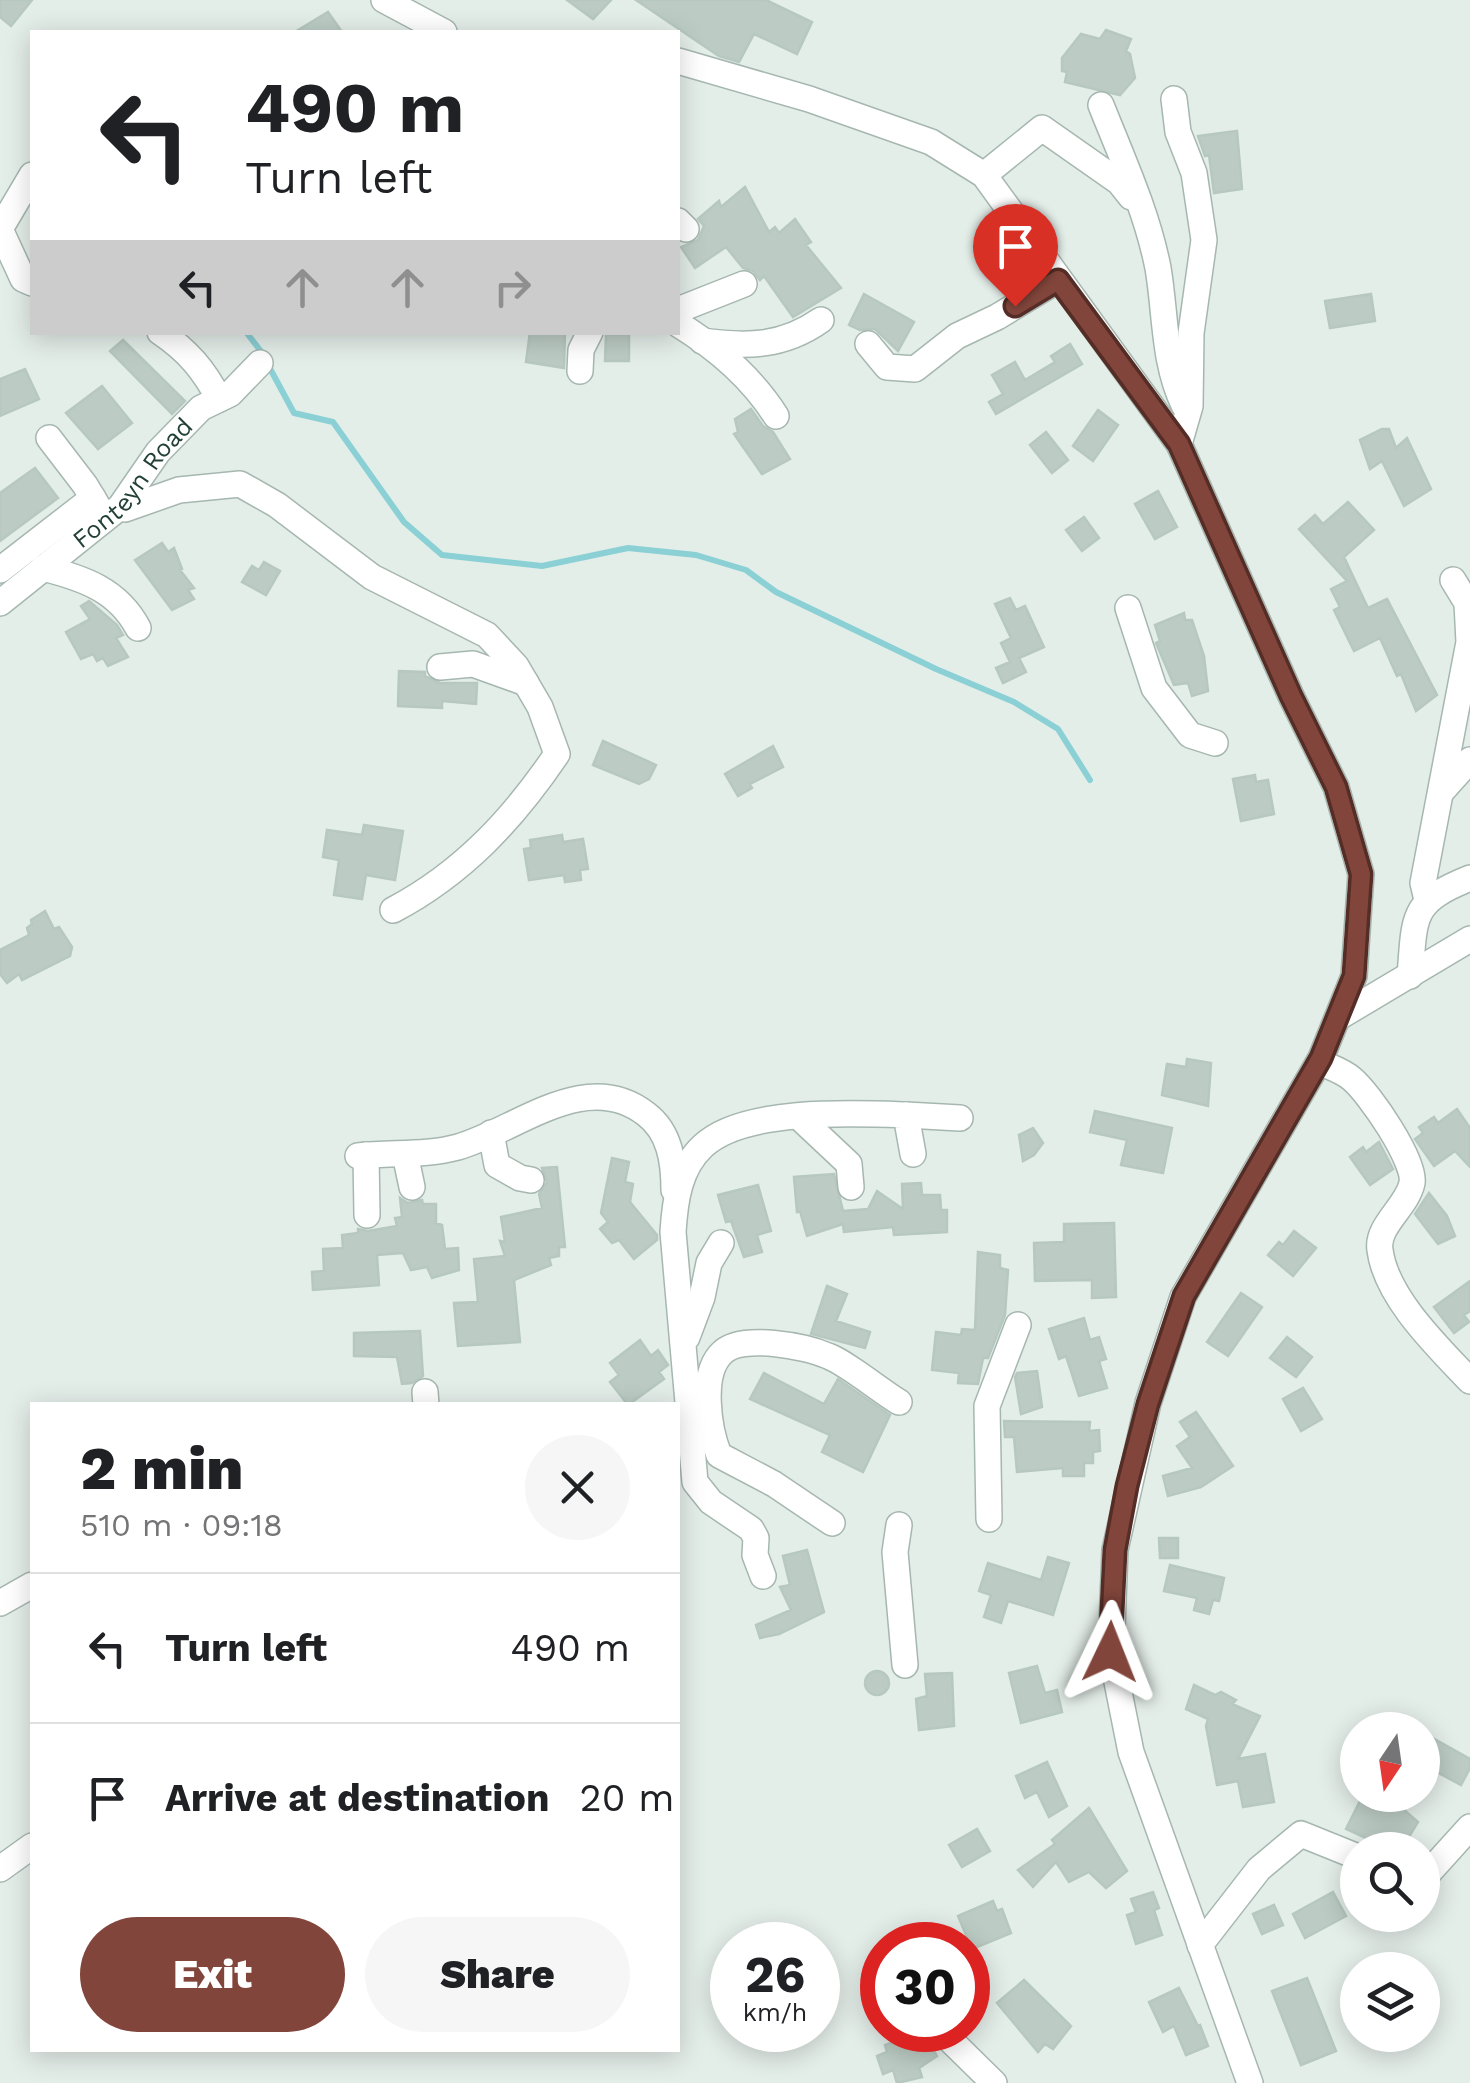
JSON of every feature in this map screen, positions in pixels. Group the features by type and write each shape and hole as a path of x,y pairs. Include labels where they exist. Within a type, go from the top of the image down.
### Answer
{"street":[{"path":"384,0 440,30"},
{"path":"680,62 808,99 930,142 984,174 1179,444 1291,696 1336,787 1361,874 1354,976 1318,1062 1184,1296 1148,1404 1115,1550 1110,1652 1131,1752 1250,2083"},
{"path":"1174,99 1178,132 1194,174 1204,240 1191,333 1188,414 1179,444"},
{"path":"1101,105 1158,266 1174,384 1188,414"},
{"path":"984,174 1042,128 1119,182 1142,214"},
{"path":"30,178 0,229 22,279 30,282"},
{"path":"868,344 887,366 914,369 958,336 1058,280"},
{"path":"680,309 744,284"},
{"path":"702,340 766,345 802,334 820,320"},
{"path":"680,325 759,389 776,416"},
{"path":"164,335 186,350 206,374 219,400"},
{"path":"580,371 581,350 588,335"},
{"name":"Fonteyn Road","path":"0,602 108,508 120,508 158,452 202,408 230,394 260,363"},
{"path":"48,438 108,508"},
{"path":"0,570 108,508 178,490 240,484 277,505 372,577 487,634 526,683 540,707 557,754 528,797 466,863 428,892 393,910"},
{"path":"43,568 106,590 128,609 138,628"},
{"path":"1427,900 1423,883 1469,642 1463,592"},
{"path":"1128,608 1154,688 1190,735 1215,743"},
{"path":"440,667 472,664 526,683"},
{"path":"1440,704 1450,740"},
{"path":"1440,792 1470,760"},
{"path":"1410,976 1414,926 1427,900 1470,878"},
{"path":"1339,1017 1470,939"},
{"path":"1318,1062 1350,1076 1370,1097 1408,1162 1413,1180 1404,1204 1384,1230 1379,1248 1388,1274 1418,1326 1470,1381"},
{"path":"366,1215 362,1156 460,1146 580,1097 608,1096 638,1107 658,1123 674,1171 673,1232 694,1482 711,1502 751,1529 763,1576"},
{"path":"906,1114 912,1154"},
{"path":"675,1200 687,1166 703,1145 730,1128 800,1118 906,1114 960,1118"},
{"path":"800,1118 848,1164 850,1187"},
{"path":"491,1133 497,1166 530,1180"},
{"path":"405,1154 412,1187"},
{"path":"683,1351 702,1296 708,1263 721,1243"},
{"path":"989,1520 987,1406 1018,1326"},
{"path":"832,1523 774,1484 718,1455 708,1429 708,1399 713,1368 721,1353 736,1344 767,1343 830,1356 899,1402"},
{"path":"899,1526 895,1552 905,1665"},
{"path":"0,1603 30,1586"},
{"path":"1440,1860 1470,1827"},
{"path":"1200,1945 1259,1869 1301,1834 1340,1849"},
{"path":"0,1869 30,1847"},
{"path":"962,2052 994,2083"}],"building":[{"path":"0,0 32,0 11,26 0,17"},
{"path":"567,0 611,0 593,19"},
{"path":"636,0 766,0 812,22 797,54 754,34 739,62 719,56"},
{"path":"328,12 341,30 298,30"},
{"path":"1106,30 1131,39 1126,51 1135,78 1120,95 1065,82 1067,72 1062,71 1062,58 1081,34 1100,39"},
{"path":"1237,131 1242,189 1214,193 1209,155 1205,156 1198,136"},
{"path":"745,187 769,232 775,227 779,233 795,219 811,242 806,245 841,288 793,317 764,276 760,280 753,271 743,268 726,247 695,268 681,247 698,240 704,226 698,219 719,201 721,207"},
{"path":"864,294 914,322 898,351 875,329 860,330 849,325"},
{"path":"1371,294 1375,321 1330,328 1325,301"},
{"path":"530,335 565,335 564,368 526,362"},
{"path":"606,335 629,335 629,361 605,361"},
{"path":"123,340 185,401 172,414 110,351"},
{"path":"1070,344 1082,364 996,414 989,402 1003,394 992,375 1015,362 1025,380 1055,362 1051,356"},
{"path":"25,369 39,399 0,416 0,379"},
{"path":"102,386 132,423 98,449 66,413"},
{"path":"751,409 763,426 773,432 790,459 762,474 734,434 738,432 735,419"},
{"path":"1098,410 1118,425 1093,461 1073,446"},
{"path":"1389,429 1396,448 1407,438 1431,489 1404,506 1382,461 1370,469 1360,440"},
{"path":"1046,432 1068,460 1052,473 1030,445"},
{"path":"35,468 58,498 0,541 0,493"},
{"path":"1158,491 1177,527 1155,539 1135,504"},
{"path":"1348,502 1374,530 1344,557 1368,608 1387,599 1437,695 1416,711 1380,638 1354,651 1334,610 1340,607 1331,589 1347,581 1299,529 1315,515 1323,524"},
{"path":"1084,517 1099,538 1082,551 1066,530"},
{"path":"162,543 168,552 174,548 180,570 194,588 188,590 194,599 172,610 135,560"},
{"path":"264,562 280,571 266,595 242,582 252,566 259,570"},
{"path":"1010,598 1016,610 1025,606 1044,647 1019,658 1026,672 1003,683 996,668 1010,662 1001,643 1011,638 995,604"},
{"path":"89,601 117,625 123,635 116,638 128,657 108,666 103,658 97,661 93,654 81,659 66,632 90,619 81,606"},
{"path":"1184,613 1185,620 1192,620 1204,656 1208,691 1192,696 1188,683 1174,685 1156,643 1160,641 1155,625"},
{"path":"399,671 425,672 425,676 440,683 477,683 476,704 442,701 442,708 398,706"},
{"path":"603,741 656,765 649,779 639,784 593,765"},
{"path":"773,746 783,767 750,784 752,788 738,796 725,774"},
{"path":"1255,775 1256,782 1268,780 1274,814 1241,821 1233,779"},
{"path":"364,825 403,831 395,880 366,875 362,899 334,895 339,860 323,857 327,830 362,835"},
{"path":"562,835 563,842 583,839 588,869 580,870 581,880 565,882 564,875 529,880 524,849 531,848 530,840"},
{"path":"45,911 54,929 59,927 72,947 70,956 22,980 19,974 7,983 0,974 0,950 29,935 31,920"},
{"path":"1187,1059 1211,1063 1208,1106 1162,1095 1167,1064 1186,1067"},
{"path":"1457,1109 1470,1128 1470,1167 1455,1151 1434,1166 1415,1139 1423,1133 1419,1127 1434,1117 1438,1123"},
{"path":"1095,1111 1172,1128 1163,1173 1121,1165 1127,1140 1090,1132"},
{"path":"1033,1128 1043,1143 1023,1161 1019,1135"},
{"path":"1379,1142 1393,1169 1370,1185 1350,1157"},
{"path":"612,1158 629,1162 625,1182 633,1184 630,1202 657,1235 657,1240 634,1259 619,1240 612,1243 600,1229 608,1222 601,1213"},
{"path":"557,1167 565,1247 559,1247 559,1256 549,1258 551,1265 514,1280 520,1342 458,1346 454,1303 478,1302 474,1259 505,1256 500,1241 505,1242 501,1217 542,1208 539,1194 547,1182 542,1168"},
{"path":"834,1174 843,1211 868,1209 877,1191 903,1209 902,1184 921,1183 922,1195 940,1195 941,1210 947,1210 947,1232 894,1235 893,1227 844,1232 843,1224 807,1236 800,1211 797,1212 794,1177"},
{"path":"758,1185 771,1231 757,1235 762,1252 744,1257 731,1221 726,1222 718,1195"},
{"path":"1429,1193 1447,1216 1455,1236 1438,1244 1415,1214"},
{"path":"400,1198 408,1203 422,1200 423,1204 436,1204 436,1223 442,1225 445,1249 458,1248 459,1270 432,1278 427,1267 411,1270 403,1253 377,1255 379,1285 313,1290 312,1272 324,1271 323,1249 343,1248 342,1235 358,1233 358,1229 397,1226 395,1218 402,1217"},
{"path":"1114,1223 1116,1297 1092,1298 1092,1280 1035,1281 1034,1243 1064,1242 1064,1224"},
{"path":"1294,1231 1316,1248 1293,1276 1268,1255"},
{"path":"978,1252 1000,1255 1000,1268 1008,1270 1005,1315 988,1358 983,1358 978,1384 958,1383 959,1373 932,1370 936,1332 961,1335 962,1329 975,1330"},
{"path":"1470,1281 1470,1311 1464,1315 1469,1322 1454,1333 1434,1307"},
{"path":"827,1286 847,1294 836,1321 870,1332 865,1348 811,1334"},
{"path":"1241,1293 1262,1307 1228,1356 1207,1342"},
{"path":"1084,1318 1090,1340 1099,1337 1106,1359 1099,1361 1107,1388 1079,1396 1066,1356 1059,1359 1049,1329"},
{"path":"420,1331 423,1376 412,1383 402,1384 397,1357 354,1356 354,1333"},
{"path":"1287,1337 1312,1357 1296,1377 1270,1358"},
{"path":"640,1340 651,1356 658,1350 668,1365 659,1372 664,1379 632,1402 626,1402 610,1382 619,1375 610,1363"},
{"path":"1037,1371 1042,1407 1021,1414 1015,1377 1017,1373"},
{"path":"764,1373 824,1404 838,1379 890,1415 863,1472 822,1452 830,1435 750,1399"},
{"path":"1303,1388 1322,1419 1301,1431 1283,1399"},
{"path":"1196,1412 1233,1466 1201,1487 1168,1496 1163,1476 1192,1468 1177,1446 1190,1437 1180,1422"},
{"path":"1004,1421 1090,1422 1089,1431 1099,1430 1100,1451 1093,1452 1093,1463 1084,1463 1084,1476 1063,1476 1063,1468 1017,1472 1014,1437 1005,1437"},
{"path":"1159,1538 1178,1538 1178,1558 1160,1558"},
{"path":"807,1550 824,1612 779,1634 760,1638 756,1625 791,1610 780,1587 790,1585 783,1556"},
{"path":"1048,1557 1069,1563 1053,1615 1008,1601 1001,1623 984,1617 991,1595 979,1591 988,1563 1041,1580"},
{"path":"1170,1565 1224,1578 1219,1601 1213,1600 1209,1614 1194,1610 1197,1598 1164,1591"},
{"path":"1037,1666 1045,1693 1057,1690 1062,1712 1021,1723 1009,1673"},
{"path":"877,1671 889,1683 877,1695 865,1683"},
{"path":"952,1673 954,1726 919,1730 916,1699 927,1696 925,1674"},
{"path":"1194,1685 1215,1695 1221,1692 1236,1700 1232,1704 1260,1716 1238,1759 1265,1754 1274,1802 1243,1807 1238,1781 1217,1785 1208,1719 1186,1709"},
{"path":"1440,1742 1470,1759 1461,1785 1440,1774"},
{"path":"1047,1762 1067,1806 1049,1817 1037,1792 1025,1798 1016,1776"},
{"path":"1089,1808 1127,1871 1106,1888 1089,1872 1069,1882 1056,1862 1033,1887 1018,1870 1055,1844 1052,1840"},
{"path":"1354,1812 1406,1812 1418,1822 1412,1832 1346,1829"},
{"path":"977,1829 990,1851 962,1867 949,1845"},
{"path":"1153,1892 1162,1935 1136,1944 1127,1915 1136,1912 1131,1899"},
{"path":"1333,1892 1340,1905 1340,1919 1305,1938 1293,1914"},
{"path":"993,1901 997,1911 1002,1909 1011,1933 990,1942 990,1922 961,1922 958,1916"},
{"path":"1274,1905 1283,1925 1262,1934 1253,1914"},
{"path":"1307,1978 1336,2051 1301,2065 1272,1991"},
{"path":"1024,1980 1071,2026 1053,2049 1045,2044 1038,2052 997,2003"},
{"path":"1179,1988 1208,2046 1186,2055 1174,2026 1163,2032 1149,2002"},
{"path":"887,2052 935,2052 937,2056 919,2068 922,2077 897,2083 893,2070 883,2074 877,2056"}],"waterway":[{"path":"248,335 294,413 333,422 404,522 442,555 542,566 628,548 696,555 746,570 776,592 1014,702 1058,729 1090,780"}],"route":[{"path":"1015,306 1058,280 1179,444 1291,696 1336,787 1361,874 1354,976 1339,1017 1321,1058 1184,1296 1148,1404 1115,1550 1110,1652"}]}
